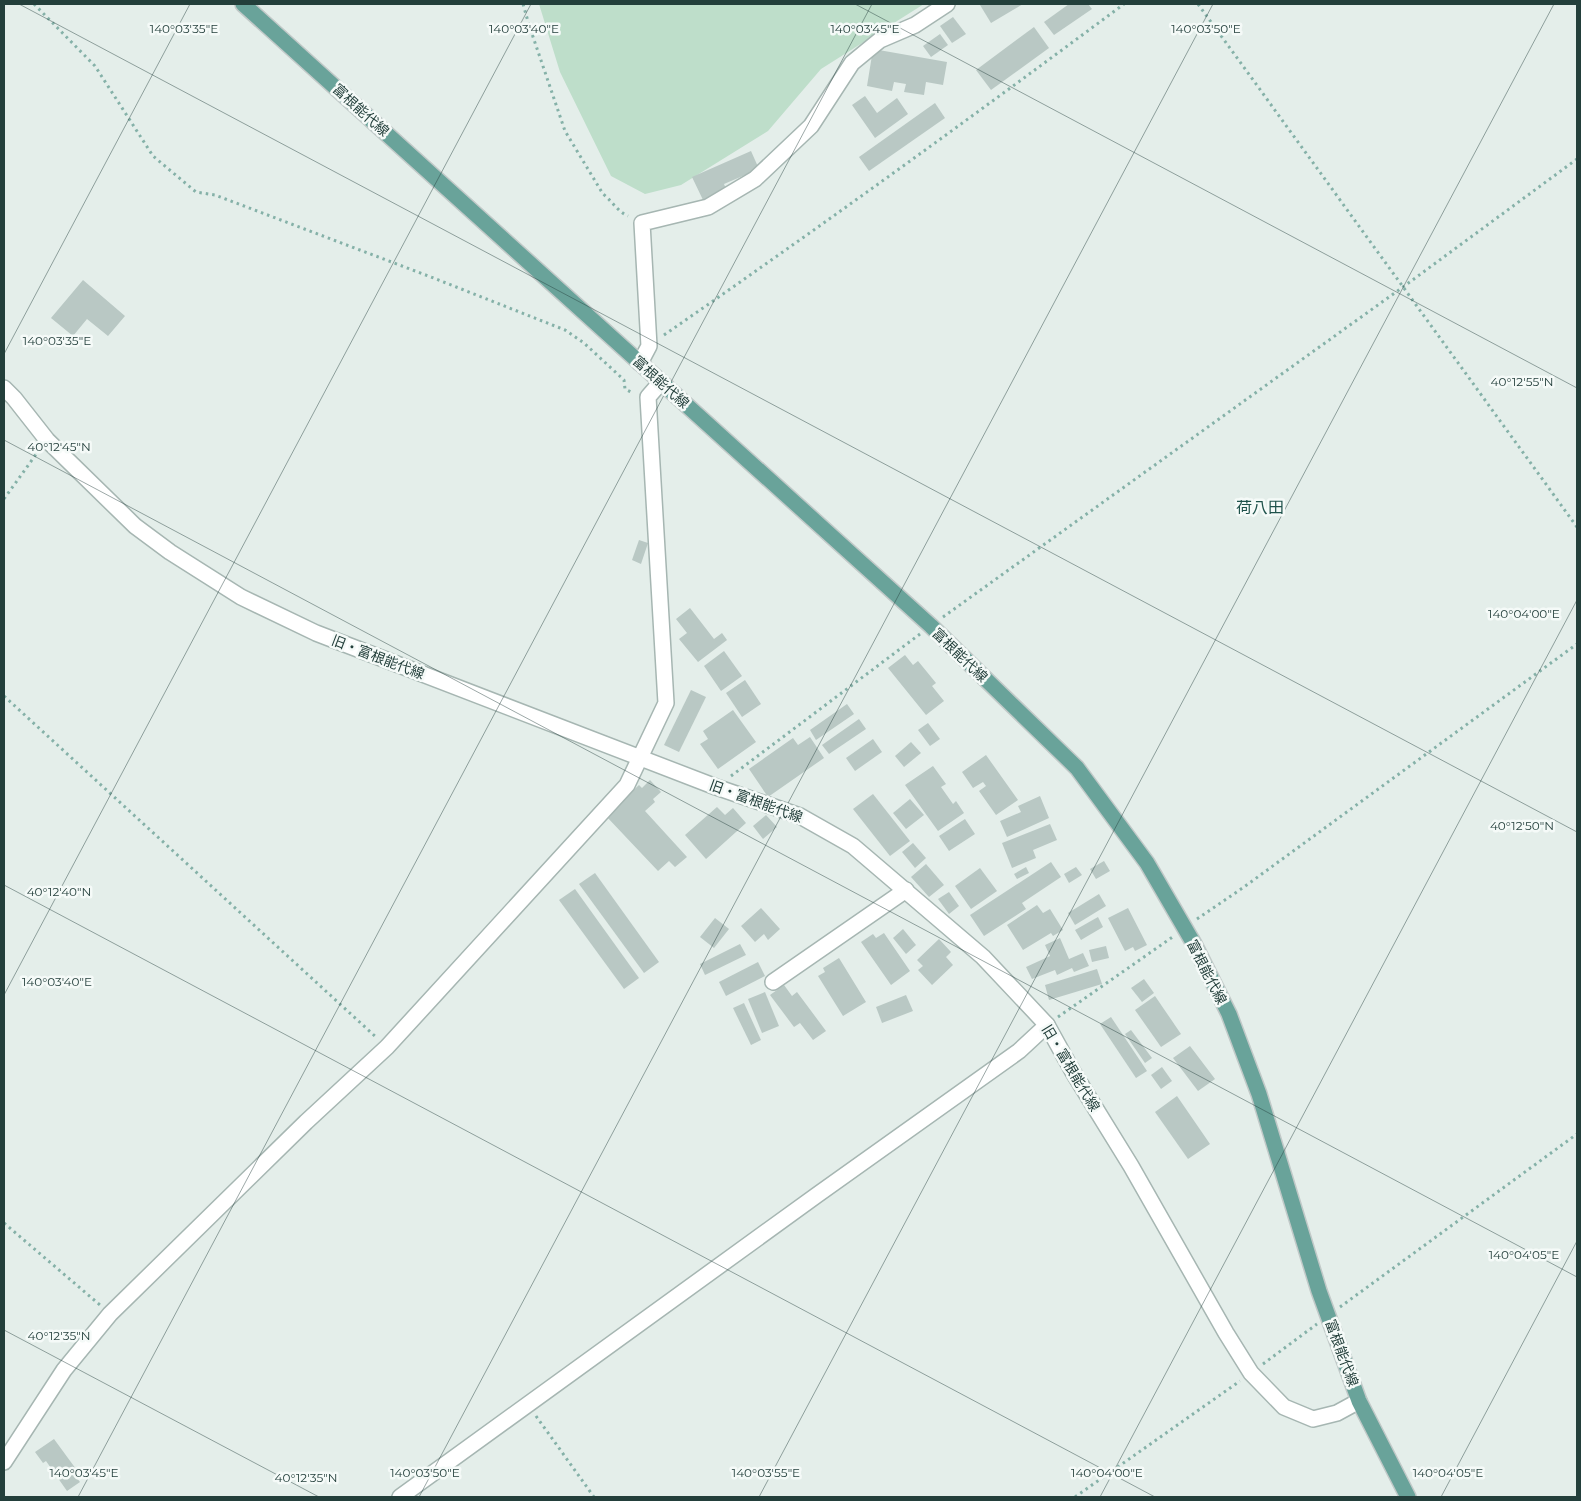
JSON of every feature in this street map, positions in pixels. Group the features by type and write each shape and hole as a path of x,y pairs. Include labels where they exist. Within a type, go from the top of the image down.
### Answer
{"main road":[{"name":"富根能代線","path":"243,4 931,626 1077,768 1147,863 1194,944 1229,1014 1259,1094 1319,1291 1359,1401 1408,1497"}],"street":[{"path":"640,363 649,346 642,223 708,207 755,179 811,126 852,63 880,40 915,25 947,4"},
{"path":"4,1462 64,1370 110,1314 306,1122 387,1046 627,785 666,703 648,397 660,382"},
{"name":"旧・富根能代線","path":"4,388 47,440 135,526 170,552 241,597 316,633 716,787 800,816 853,846 983,957 1047,1025 1251,1373 1284,1407 1313,1419 1337,1413 1359,1401"},
{"path":"773,982 906,890"},
{"path":"400,1497 528,1406 808,1201 1019,1051 1047,1025"}],"path":[{"path":"34,4 95,66 153,156 196,192 214,195 431,276 565,330 584,344 624,380 625,389 648,397"},
{"path":"523,4 565,131 603,194 612,201 620,213 642,223"},
{"path":"649,346 797,243 1124,4"},
{"path":"1198,4 1577,528"},
{"path":"716,787 931,626 1403,287 1577,159"},
{"path":"4,498 47,440"},
{"path":"1047,1025 1252,881 1577,644"},
{"path":"4,696 387,1046"},
{"path":"1336,1310 1577,1134"},
{"path":"4,1223 110,1314"},
{"path":"1075,1497 1320,1322"},
{"path":"528,1406 594,1497"}],"green space":[{"path":"539,4 924,4 821,69 768,131 681,185 645,194 611,176 560,72"}],"building":[{"path":"1023,4 991,23 980,5"},
{"path":"1069,4 1088,4 1092,9 1054,35 1044,22"},
{"path":"953,17 966,34 952,43 940,26"},
{"path":"1034,27 1049,48 991,90 976,70"},
{"path":"940,34 948,45 931,57 923,46"},
{"path":"873,49 947,62 943,85 926,82 924,95 904,92 906,84 894,82 892,91 867,86"},
{"path":"865,96 877,113 897,98 908,114 875,138 852,105"},
{"path":"935,103 945,118 869,171 859,157"},
{"path":"751,151 759,169 724,184 726,189 703,200 692,177"},
{"path":"83,280 125,316 108,336 87,319 73,336 51,318"},
{"path":"639,540 648,543 641,564 632,560"},
{"path":"690,608 714,639 722,633 727,640 698,662 679,639 687,633 676,619"},
{"path":"724,651 742,676 721,691 704,666"},
{"path":"905,655 913,665 918,661 936,683 932,686 944,701 926,715 888,668"},
{"path":"745,680 761,704 742,717 726,693"},
{"path":"691,690 706,697 679,752 664,745"},
{"path":"847,704 854,714 816,740 810,730"},
{"path":"733,710 756,742 718,769 700,744 708,739 703,731"},
{"path":"859,719 866,729 829,754 822,745"},
{"path":"928,723 940,739 930,746 918,730"},
{"path":"810,737 824,758 768,797 749,769 793,738 798,745"},
{"path":"873,739 882,752 855,771 846,758"},
{"path":"911,742 921,753 904,767 895,756"},
{"path":"986,755 1018,800 996,815 979,791 986,786 983,782 973,788 962,772"},
{"path":"933,766 946,784 941,787 953,804 956,801 964,813 938,831 905,785"},
{"path":"650,780 661,792 653,799 655,802 645,811 687,857 675,867 669,861 658,871 606,816 639,785 642,788"},
{"path":"873,794 910,841 890,856 853,809"},
{"path":"1040,796 1049,818 1007,837 1000,821 1021,812 1018,806"},
{"path":"910,799 924,815 906,829 893,813"},
{"path":"717,807 725,815 733,808 746,823 706,859 685,835"},
{"path":"766,815 777,827 763,839 753,826"},
{"path":"965,819 975,834 949,851 939,836"},
{"path":"1050,824 1057,840 1033,850 1036,858 1012,868 1002,843"},
{"path":"913,843 926,858 915,868 902,852"},
{"path":"1104,861 1110,871 1096,879 1090,869"},
{"path":"1051,862 1061,877 1022,903 1026,909 984,936 970,915"},
{"path":"926,864 944,885 929,897 911,877"},
{"path":"1026,867 1029,873 1017,879 1014,874"},
{"path":"1076,867 1082,875 1069,883 1064,874"},
{"path":"980,868 997,891 971,909 955,886"},
{"path":"595,873 659,962 644,973 579,884"},
{"path":"575,889 639,978 624,989 559,900"},
{"path":"949,892 959,906 949,914 938,899"},
{"path":"1099,894 1106,906 1075,925 1068,913"},
{"path":"1037,905 1043,913 1050,909 1063,930 1053,936 1051,933 1023,950 1007,925"},
{"path":"761,908 780,929 768,940 764,934 755,942 741,926"},
{"path":"1128,908 1147,945 1135,951 1133,947 1125,951 1108,918"},
{"path":"1098,917 1103,927 1081,940 1075,930"},
{"path":"715,918 729,929 714,948 700,937"},
{"path":"903,929 916,945 906,954 893,938"},
{"path":"884,933 910,971 891,985 861,942 873,934 876,938"},
{"path":"1060,938 1069,959 1083,953 1089,966 1074,972 1072,968 1057,975 1055,970 1032,979 1026,967 1050,956 1045,945"},
{"path":"939,939 951,952 946,957 953,965 932,985 918,970 923,966 917,960"},
{"path":"740,944 746,955 705,975 700,964"},
{"path":"1106,946 1109,958 1092,962 1089,950"},
{"path":"839,958 866,1002 843,1016 818,976 825,972 823,968"},
{"path":"758,962 765,976 726,996 719,982"},
{"path":"1097,969 1102,984 1049,1000 1045,985"},
{"path":"1144,979 1154,993 1142,1002 1131,988"},
{"path":"784,985 792,996 797,992 826,1031 813,1040 800,1023 794,1027 770,995"},
{"path":"765,992 779,1026 762,1033 748,999"},
{"path":"906,995 913,1011 882,1023 876,1007"},
{"path":"1155,996 1181,1034 1161,1047 1135,1010"},
{"path":"744,1003 761,1040 751,1045 733,1008"},
{"path":"1111,1017 1147,1071 1136,1078 1100,1024"},
{"path":"1131,1030 1152,1058 1145,1063 1125,1034"},
{"path":"1190,1046 1215,1079 1198,1091 1173,1058"},
{"path":"1162,1067 1172,1081 1161,1089 1151,1075"},
{"path":"1177,1096 1210,1144 1188,1159 1155,1112"},
{"path":"54,1439 76,1469 72,1472 80,1482 67,1491 46,1461 43,1463 35,1452"}],"district":[{"name":"荷八田","path":"1260,507"}]}
